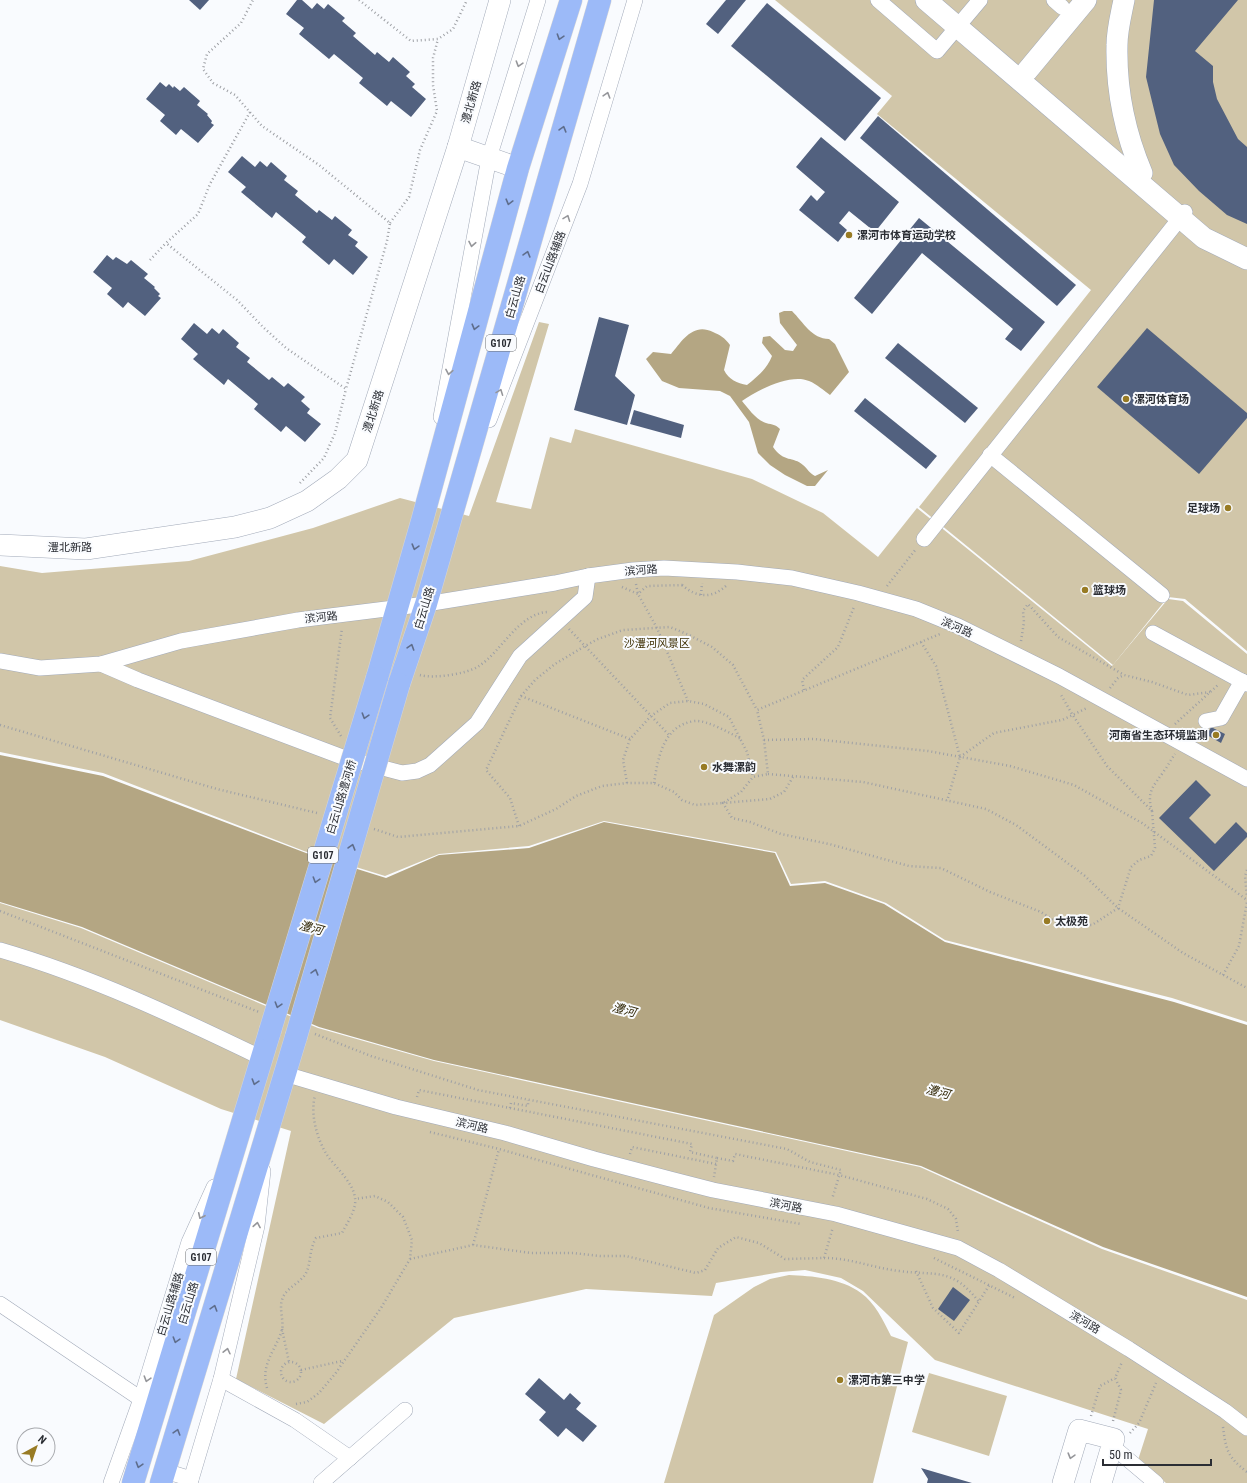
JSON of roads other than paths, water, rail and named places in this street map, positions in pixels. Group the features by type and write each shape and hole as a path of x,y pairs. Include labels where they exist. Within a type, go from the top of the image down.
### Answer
{"highway":[{"name":"G107","path":"397,608 518,168 571,0"},
{"name":"白云山路","path":"285,1074 304,1035 399,684 426,604 600,0"},
{"name":"白云山路澧河桥","path":"265,1022 377,678 397,608"},
{"name":"白云山路","path":"133,1483 262,1058 265,1022"},
{"name":"G107","path":"163,1477 285,1074"}],"street":[{"name":"澧北新路","path":"0,545 86,549 235,526 270,518 307,501 338,479 357,460 458,147 500,0"},
{"path":"422,521 489,158 538,0"},
{"name":"白云山路辅路","path":"450,520 580,184 635,0"},
{"path":"878,0 937,51 980,0"},
{"path":"926,0 961,22 1027,71 1142,173 1204,238 1247,259"},
{"path":"943,0 961,22 1183,215 1247,252"},
{"path":"1027,71 1086,0"},
{"path":"1124,0 1117,45 1121,104 1133,152 1142,173"},
{"path":"458,147 518,168"},
{"path":"924,539 1183,215"},
{"path":"990,455 1162,594"},
{"name":"滨河路","path":"0,661 40,668 101,664 181,641 298,620 426,604 555,583 588,576 633,570 664,568 745,573 792,578 858,593 916,609 958,626 1102,698 1247,779"},
{"path":"101,664 138,680 345,758 402,773 417,771 430,765 477,722 520,656 585,597 588,576"},
{"path":"1153,633 1240,680 1221,718 1206,720"},
{"path":"0,950 50,965 205,1030 262,1058"},
{"name":"滨河路","path":"285,1074 413,1111 505,1133 627,1168 958,1248 999,1270 1129,1349 1225,1411 1247,1428"},
{"name":"白云山路辅路","path":"111,1483 141,1399 188,1242 240,1129"},
{"path":"163,1477 191,1481 221,1379 257,1226 268,1129"},
{"path":"0,1304 141,1399"},
{"path":"221,1379 281,1412 350,1458"},
{"path":"321,1483 405,1410"},
{"path":"1063,1483 1079,1430 1113,1443 1156,1483"},
{"path":"1101,1483 1113,1443"}],"water":[{"path":"784,311 792,311 813,333 829,339 835,344 849,372 830,395 809,381 793,379 774,384 756,392 742,401 752,414 762,421 775,425 780,429 773,447 777,452 785,457 799,462 815,476 828,470 815,486 807,486 785,475 770,465 758,453 749,422 730,396 720,391 679,388 662,381 646,359 653,352 671,354 689,334 700,329 706,330 720,336 730,345 724,370 728,376 734,380 747,385 765,369 772,356 762,343 763,337 770,336 785,350 793,351 797,345 780,323 779,313"},
{"name":"澧河","path":"0,755 103,776 306,853 386,878 439,855 529,848 604,822 775,853 790,886 825,883 884,904 945,942 1174,1002 1247,1025 1247,1297 1103,1247 921,1166 434,1060 319,1027 82,927 0,902"}],"place":[{"name":"漯河市体育运动学校","path":"849,235"},
{"name":"漯河体育场","path":"1126,399"},
{"name":"足球场","path":"1228,508"},
{"name":"篮球场","path":"1085,590"},
{"name":"河南省生态环境监测","path":"1216,735"},
{"name":"水舞漯韵","path":"704,767"},
{"name":"太极苑","path":"1047,921"},
{"name":"漯河市第三中学","path":"840,1380"}],"park label":[{"name":"沙澧河风景区","path":"657,643"}]}
